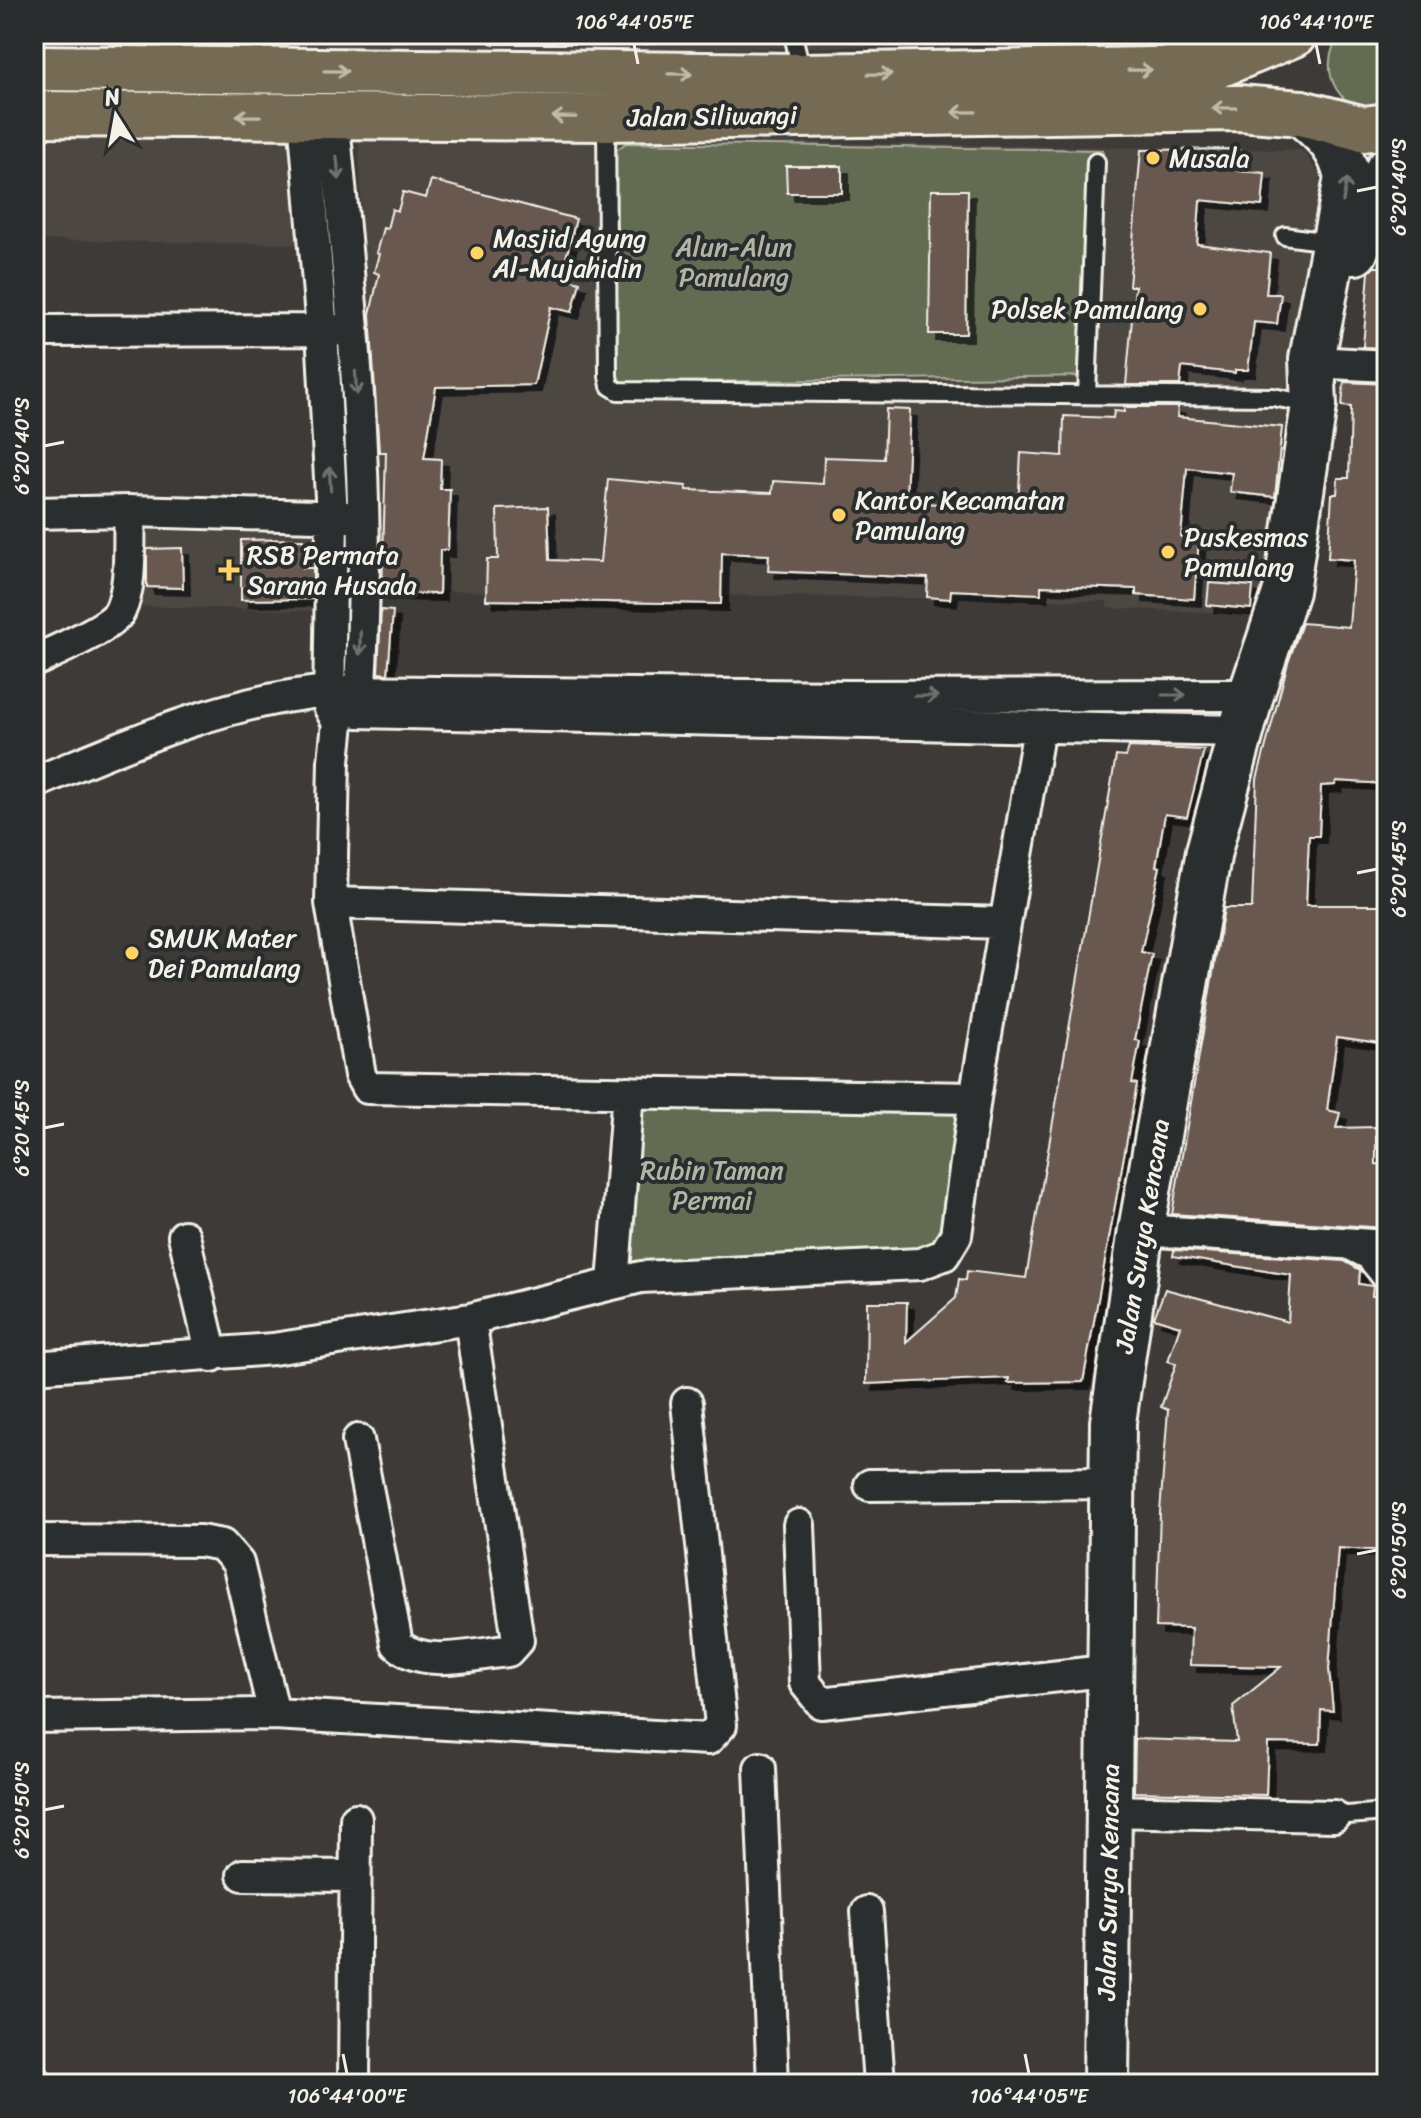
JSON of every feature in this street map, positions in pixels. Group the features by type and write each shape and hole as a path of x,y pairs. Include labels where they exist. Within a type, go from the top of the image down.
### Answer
{"main road":[{"name":"Jalan Siliwangi","path":"34,68 802,76 1209,69 1267,40"},
{"name":"Jalan Siliwangi","path":"34,114 606,118 1239,108 1301,113 1364,129 1387,126"},
{"name":"Jalan Surya Kencana","path":"1301,113 1330,138 1343,158 1347,178 1345,246 1332,363 1314,405"},
{"name":"Jalan Surya Kencana","path":"1103,2083 1106,1811 1113,1670 1113,1422 1141,1230 1209,851 1247,713 1286,591 1314,405 1312,359 1345,246 1387,171"}],"street":[{"path":"318,116 322,330 332,516 329,706 352,709 1247,713"},
{"path":"318,116 353,330 362,517 352,709 334,761 331,903 360,1075 367,1088 975,1098"},
{"path":"34,331 353,330"},
{"path":"1332,363 1387,366"},
{"path":"34,513 130,511 362,517"},
{"path":"34,661 108,623 120,612 125,587 130,511"},
{"path":"34,783 157,731 288,694 329,691"},
{"path":"849,709 1039,728 1247,713"},
{"path":"34,1367 212,1356 470,1319 641,1277 920,1264 944,1255 956,1235 975,1098 1039,728"},
{"path":"331,903 1004,923"},
{"path":"613,1283 628,1092"},
{"path":"1141,1230 1387,1246"},
{"path":"184,1236 212,1356"},
{"path":"1350,1244 1370,1254 1387,1275"},
{"path":"358,1440 397,1644 408,1654 426,1658 508,1651 514,1647 518,1640 470,1319"},
{"path":"34,1717 274,1714 708,1739 716,1735 721,1725 687,1403"},
{"path":"870,1485 1114,1483"},
{"path":"799,1525 805,1683 821,1703 1113,1670"},
{"path":"34,1540 200,1541 222,1545 238,1563 274,1714"},
{"path":"760,1768 773,2084"},
{"path":"1106,1811 1334,1816"},
{"path":"354,2084 356,1819"},
{"path":"243,1875 355,1876"},
{"path":"867,1912 879,2084"}],"lane":[{"path":"495,34 647,34"},
{"path":"793,34 802,76"},
{"path":"606,118 608,376 610,386 618,391 1273,397 1314,405"},
{"path":"1087,395 1096,162"},
{"path":"1285,236 1345,246"},
{"path":"1334,1816 1387,1812"}],"shaded area":[{"path":"34,34 1221,34 1210,41 300,56 304,244 34,240"},
{"path":"359,136 1302,150 1320,175 1270,604 1254,604 1251,614 1107,608 1107,601 374,590"},
{"name":"RSB Permata Sarana Husada","path":"136,530 324,535 322,611 134,606"}],"green space":[{"path":"1341,34 1387,34 1387,103 1357,106 1337,90 1331,77 1330,63 1333,48"},
{"name":"Alun-Alun Pamulang","path":"626,143 1103,150 1093,376 614,383 615,151"},
{"name":"Rubin Taman Permai","path":"628,1092 975,1098 944,1255 613,1283"}],"building":[{"path":"1239,149 1238,171 1265,173 1262,206 1200,200 1197,244 1270,253 1266,294 1281,294 1277,324 1254,322 1248,370 1235,370 1235,373 1182,367 1180,385 1126,385 1135,286 1129,286 1141,150"},
{"path":"786,166 842,166 842,193 787,193"},
{"name":"Masjid Agung Al-Mujahidin","path":"431,180 576,219 561,277 580,282 572,312 551,307 534,385 436,387 424,458 441,459 440,489 450,489 448,550 440,550 439,594 382,593 386,452 379,452 370,314 379,274 374,272 379,254 376,253 383,228 387,229 392,209 398,211 403,192 426,198"},
{"path":"931,190 968,190 966,334 929,334"},
{"path":"1374,267 1387,267 1387,348 1363,347 1369,272"},
{"path":"1344,382 1387,384 1387,784 1336,781 1335,785 1321,786 1319,836 1309,836 1306,905 1387,905 1387,1044 1337,1037 1327,1110 1340,1113 1336,1128 1376,1127 1376,1164 1387,1165 1387,1228 1172,1214 1224,908 1252,908 1257,779 1288,663 1302,623 1349,627 1354,560 1328,558 1332,494 1337,494 1338,478 1349,478 1351,407 1342,406"},
{"path":"1124,407 1178,407 1177,417 1282,427 1275,497 1230,492 1232,473 1187,468 1181,537 1199,539 1194,599 1136,595 1136,589 1041,586 1041,594 951,590 950,599 927,597 928,578 768,571 769,555 722,553 721,604 486,600 487,559 498,559 497,509 548,507 550,560 600,562 608,479 686,486 686,490 772,493 773,481 823,484 824,457 884,459 886,409 910,410 906,497 919,497 919,503 1018,507 1021,453 1063,456 1064,416 1113,418 1114,411 1124,412"},
{"path":"303,539 303,568 313,568 313,599 241,600 241,540"},
{"path":"182,548 183,588 147,587 147,549"},
{"path":"1209,583 1253,586 1251,609 1207,605"},
{"path":"381,610 393,611 388,674 378,673"},
{"path":"1129,747 1204,750 1187,817 1165,814 1156,866 1160,867 1141,952 1152,954 1135,1040 1140,1041 1132,1083 1137,1084 1083,1382 1008,1383 1009,1378 866,1384 867,1302 907,1302 906,1342 956,1298 959,1279 966,1280 967,1271 1026,1278 1116,756 1126,757"},
{"path":"1174,1250 1344,1261 1360,1270 1359,1284 1373,1286 1372,1296 1387,1298 1387,1551 1338,1548 1329,1669 1333,1711 1321,1710 1320,1744 1268,1743 1266,1795 1134,1792 1135,1739 1237,1742 1233,1706 1281,1667 1190,1665 1191,1628 1156,1627 1168,1410 1161,1407 1176,1364 1168,1361 1180,1326 1154,1318 1165,1289 1288,1322 1291,1275 1173,1256"}],"place":[{"name":"Musala","path":"1153,158"},
{"name":"Masjid Agung Al-Mujahidin","path":"477,253"},
{"name":"Polsek Pamulang","path":"1200,309"},
{"name":"Kantor Kecamatan Pamulang","path":"839,515"},
{"name":"Puskesmas Pamulang","path":"1168,552"},
{"name":"RSB Permata Sarana Husada","path":"229,570"},
{"name":"SMUK Mater Dei Pamulang","path":"132,953"}]}
